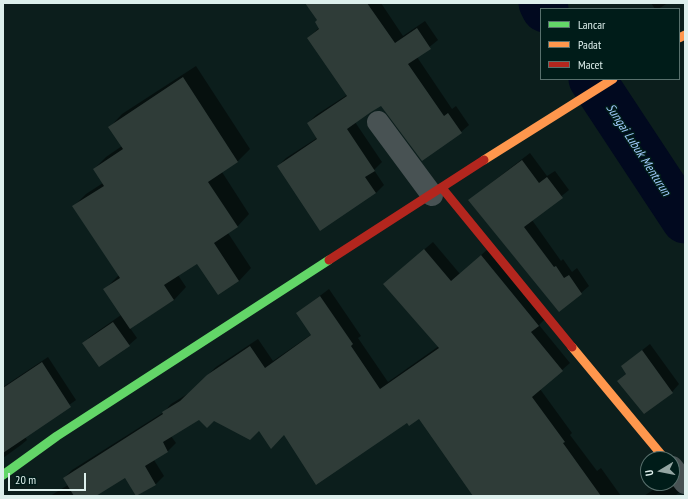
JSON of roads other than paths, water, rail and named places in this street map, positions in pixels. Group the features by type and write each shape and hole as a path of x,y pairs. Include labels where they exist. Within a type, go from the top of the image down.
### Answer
{"street":[{"path":"3,475 63,432 234,320 437,191 524,133 611,80"},
{"path":"378,122 565,339 658,451"}],"waterway":[{"name":"Sungai Lubuk Menturun","path":"542,3 544,8"},
{"name":"Sungai Lubuk Menturun","path":"593,80 685,220"}]}
